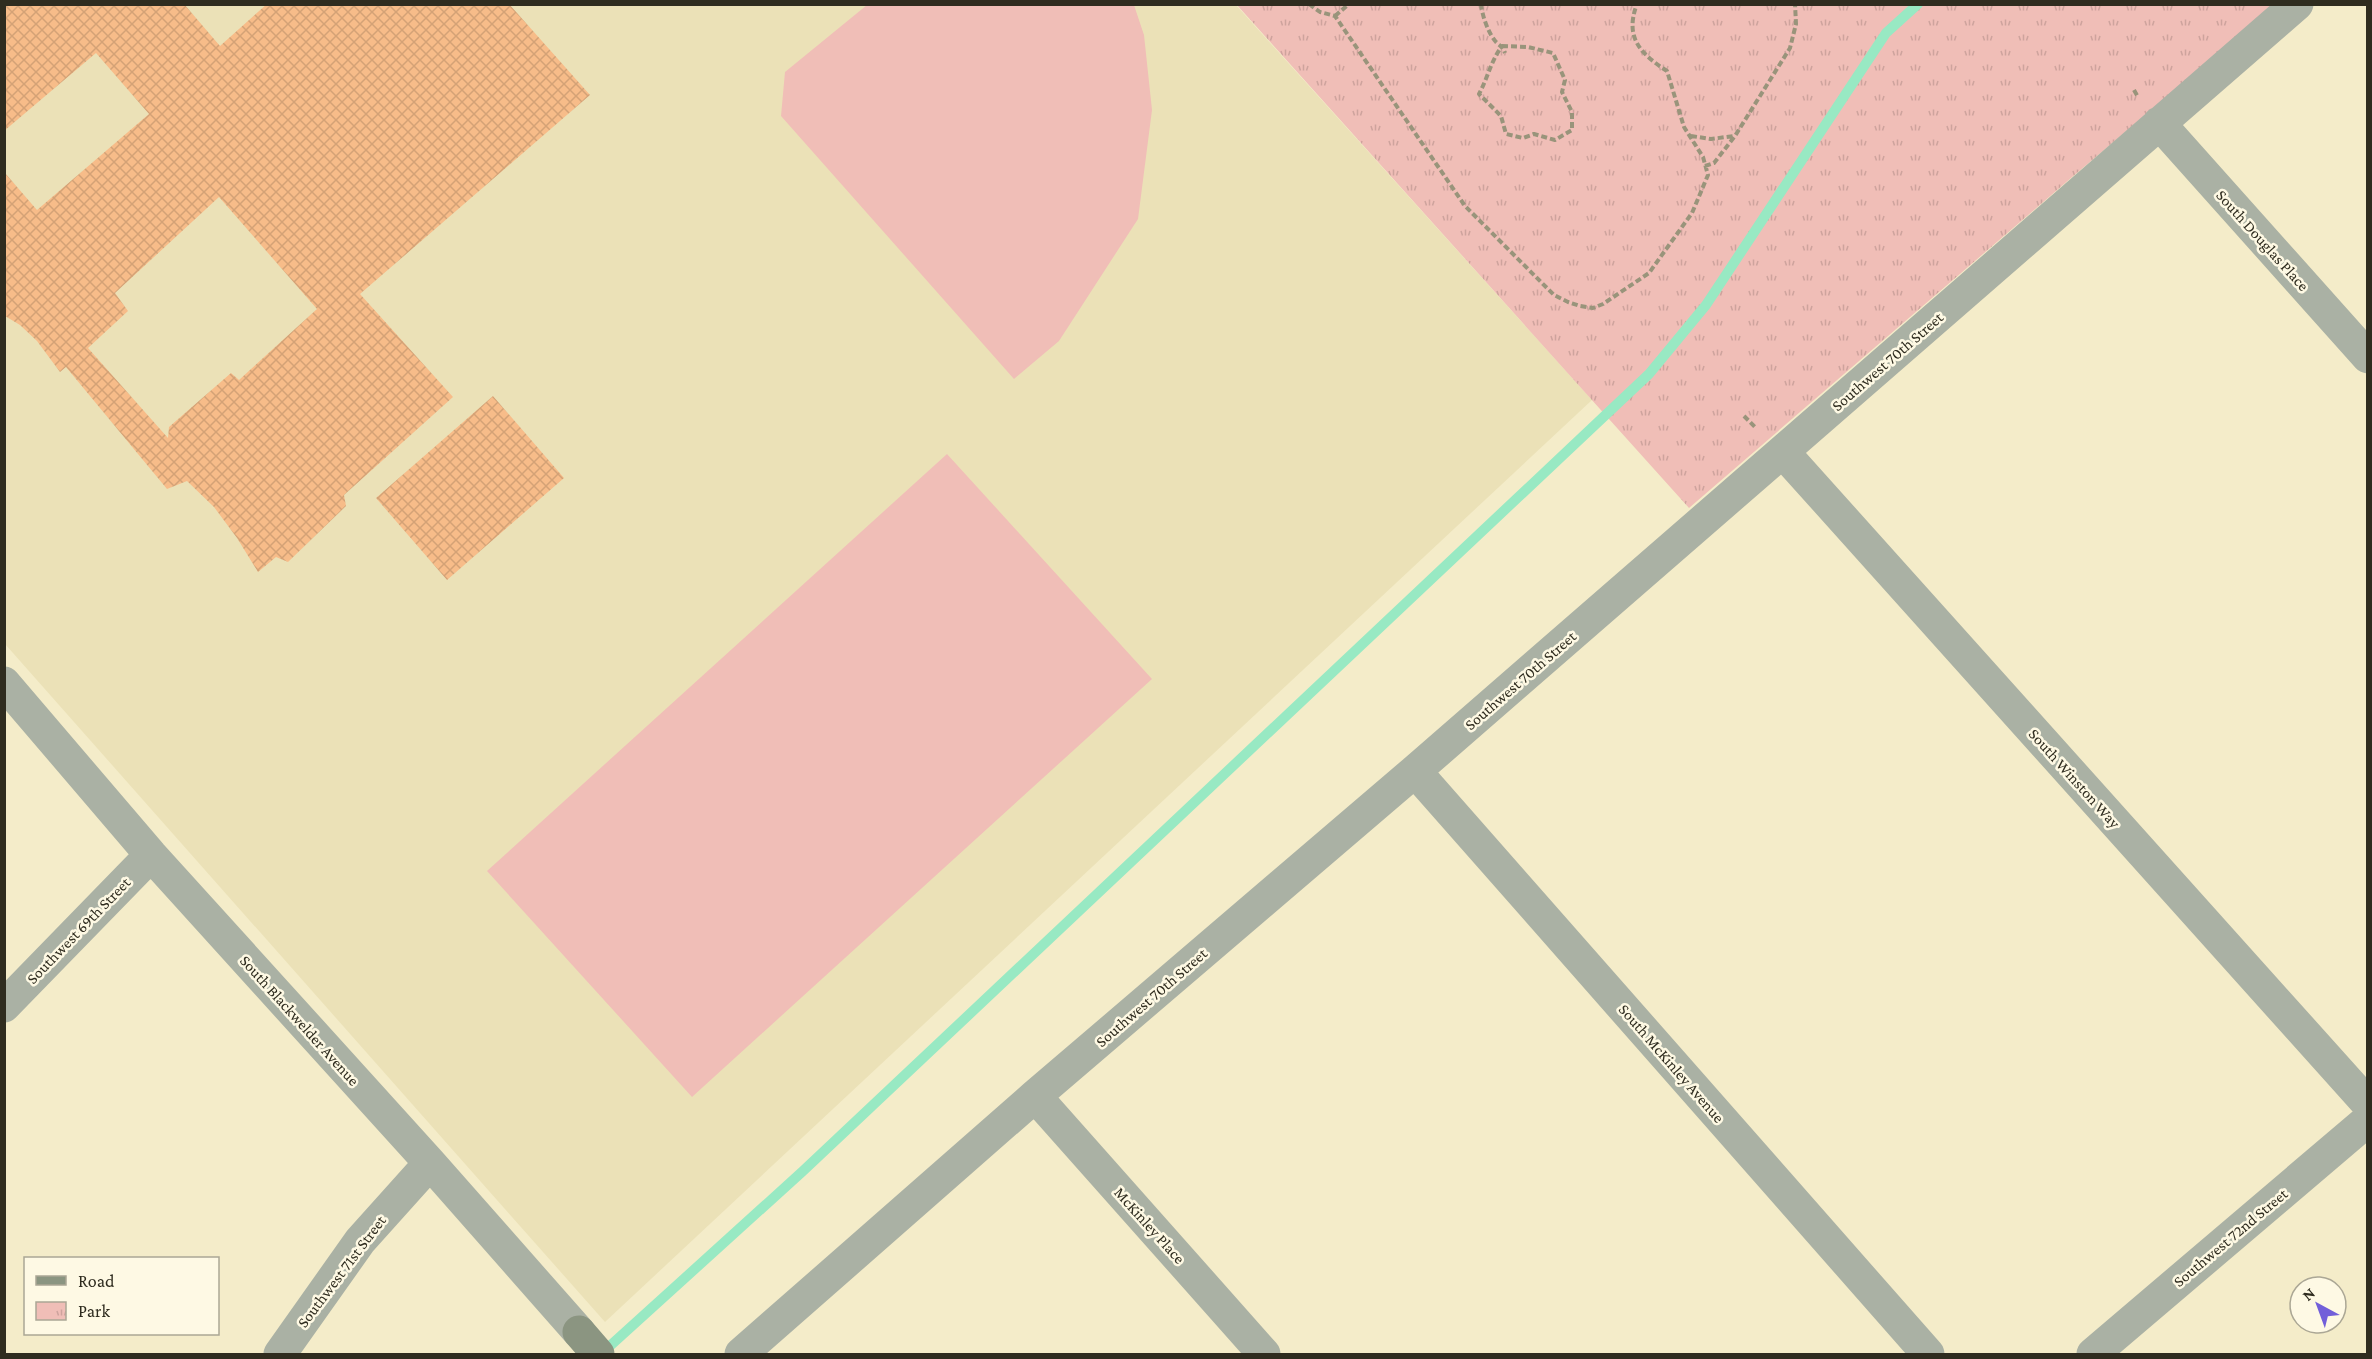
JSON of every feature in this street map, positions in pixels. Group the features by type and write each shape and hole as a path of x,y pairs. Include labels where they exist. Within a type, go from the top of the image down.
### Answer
{"street":[{"name":"Southwest 70th Street","path":"741,1354 1035,1096 1415,771 2297,4"},
{"name":"South Douglas Place","path":"2159,123 2367,357"},
{"name":"South Winston Way","path":"1783,452 2367,1104"},
{"name":"South Blackwelder Avenue","path":"4,683 151,855 430,1163 588,1343"},
{"name":"South McKinley Avenue","path":"1415,771 1928,1354"},
{"name":"Southwest 69th Street","path":"4,1006 151,855"},
{"name":"McKinley Place","path":"1035,1096 1264,1354"},
{"name":"Southwest 72nd Street","path":"2092,1354 2367,1120"},
{"name":"Southwest 71st Street","path":"280,1354 360,1241 430,1163"}],"path":[{"path":"1309,4 1320,12 1335,16 1465,206 1554,295 1568,302 1593,308 1603,304 1649,273 1692,213 1708,175 1702,157 1684,127 1667,71 1648,58 1636,44 1632,16 1637,4"},
{"path":"1335,16 1349,4"},
{"path":"1480,4 1481,13 1505,53"},
{"path":"1705,166 1714,163 1735,136 1790,48 1796,24 1795,4"},
{"path":"1502,46 1528,47 1553,53 1565,80 1562,92 1572,112 1572,130 1554,140 1534,134 1523,138 1506,134 1501,116 1479,93 1488,77 1491,61 1502,46"},
{"path":"1690,136 1711,140 1735,136"}],"shaded area":[{"path":"4,5 1236,5 1592,400 605,1322 5,644"}],"green space":[{"path":"867,5 1134,5 1144,35 1152,110 1138,219 1059,341 1014,379 781,116 785,72"},
{"path":"1237,5 2275,5 1689,508"},
{"path":"947,454 1152,679 692,1097 487,871"}],"building":[{"path":"4,4 184,4 220,46 267,4 509,4 590,95 360,294 453,397 344,495 346,506 288,562 276,557 258,572 214,507 187,481 167,489 66,367 60,372 37,341 20,325 5,316 5,173 37,210 149,114 96,53 4,131","holes":["219,197 317,309 239,380 231,373 169,427 168,438 88,348 128,311 115,293"]},
{"path":"493,396 564,478 447,580 376,498"}],"waterway":[{"path":"601,1354 803,1171 1649,374 1706,305 1886,33 1918,4"}]}
